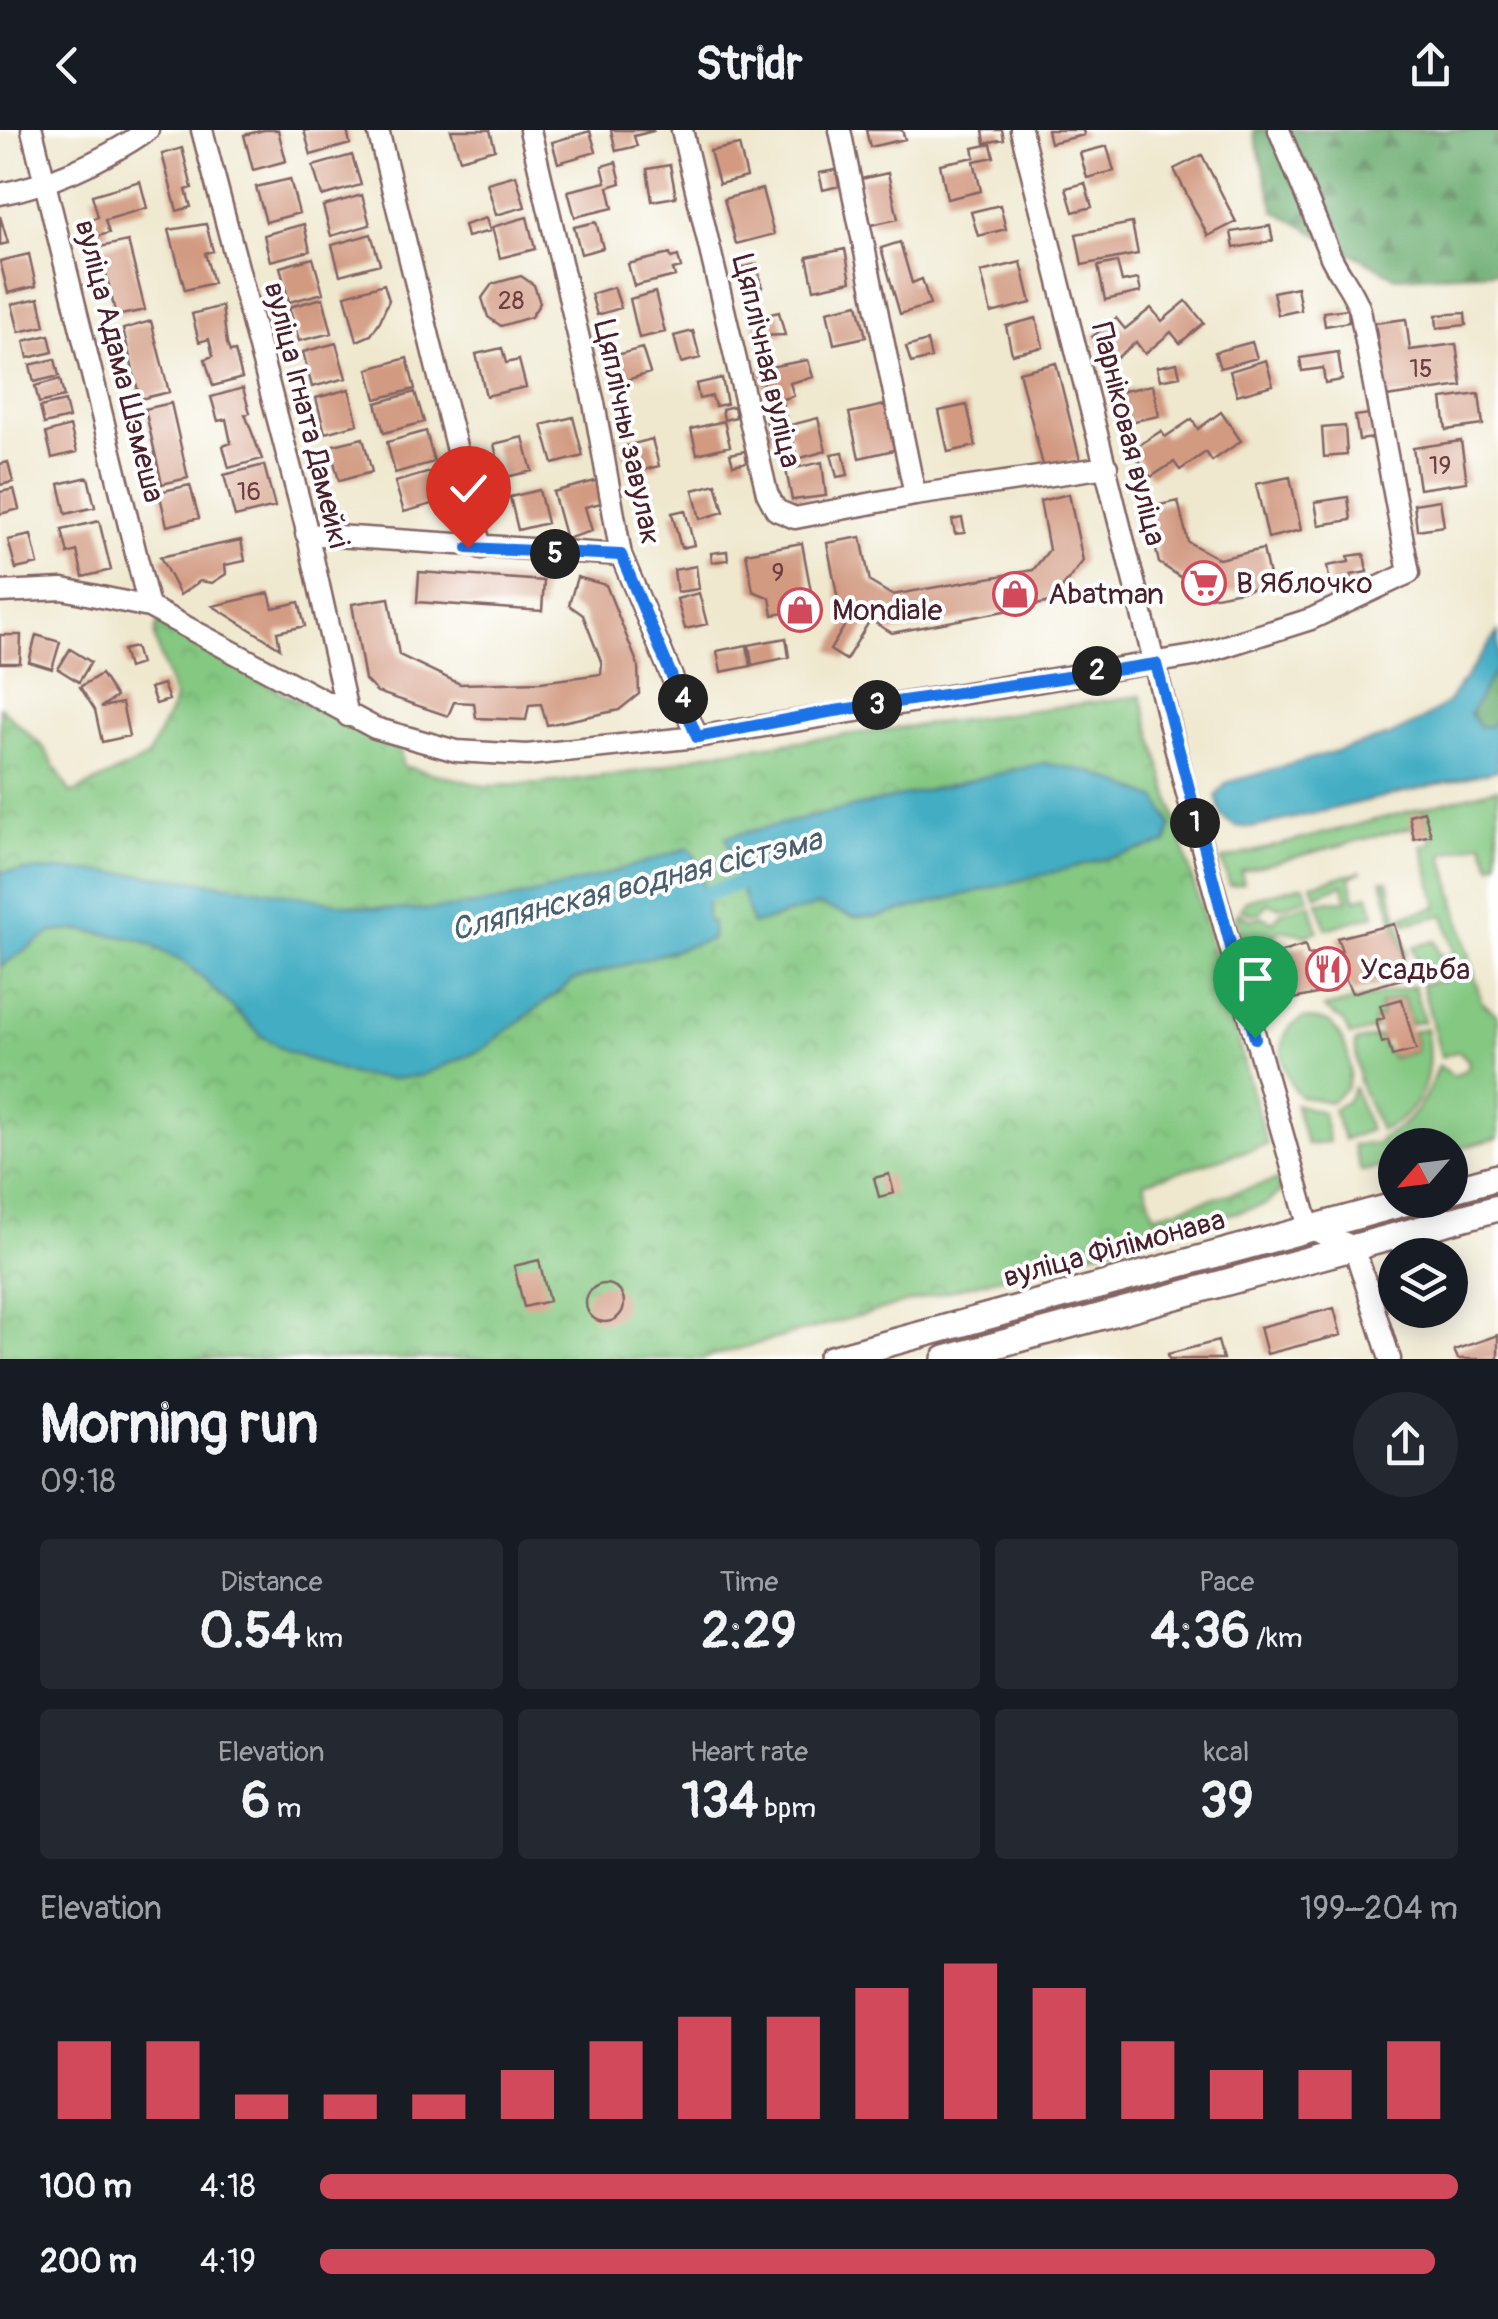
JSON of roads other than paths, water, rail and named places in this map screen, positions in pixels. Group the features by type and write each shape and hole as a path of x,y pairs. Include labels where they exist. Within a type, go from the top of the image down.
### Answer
{"main road":[{"path":"1468,1186 1498,1178"},
{"name":"вуліца Філімонава","path":"945,1359 1498,1208"},
{"name":"вуліца Філімонава","path":"831,1359 1378,1210"},
{"path":"972,1320 980,1349"}],"street":[{"name":"вуліца Адама Шэмеша","path":"32,130 149,607"},
{"path":"0,194 46,182 114,151 148,130"},
{"name":"вуліца Ігната Дамейкі","path":"202,130 306,534 348,716"},
{"path":"378,130 481,548"},
{"name":"Цяплічны завулак","path":"530,130 594,403 621,555 697,737"},
{"name":"Цяплічная вуліца","path":"682,130 772,503 795,518 915,495 1107,467"},
{"path":"840,130 915,495"},
{"name":"Парніковая вуліца","path":"1021,130 1186,790 1309,1228"},
{"path":"0,592 62,588 149,607 348,716 402,738 497,755 697,737 828,712 1156,664 1311,619 1408,573 1360,310 1353,288 1334,264 1279,130"},
{"path":"306,534 621,555"},
{"path":"1309,1228 1354,1247 1390,1359"}],"water":[{"path":"1498,632 1498,665 1470,714 1479,727 1490,726 1498,718 1498,770 1252,828 1235,826 1222,817 1216,796 1226,783 1389,736 1421,721 1447,703"},
{"path":"1044,763 1092,772 1158,799 1171,825 1167,843 877,917 854,917 819,905 752,925 726,837"},
{"path":"689,848 696,858 696,878 702,879 704,889 700,892 707,901 712,939 574,980 482,1050 420,1076 389,1079 353,1075 288,1052 262,1036 190,966 141,940 81,930 52,932 0,967 0,872 129,874 351,905 444,909 515,898"}],"waterway":[{"name":"Сляпянская водная сістэма","path":"684,900 757,878"}],"place":[{"name":"В Яблочко","path":"1204,583"},
{"name":"Abatman","path":"1015,594"},
{"name":"Mondiale","path":"800,610"},
{"name":"Усадьба","path":"1328,969"}]}
